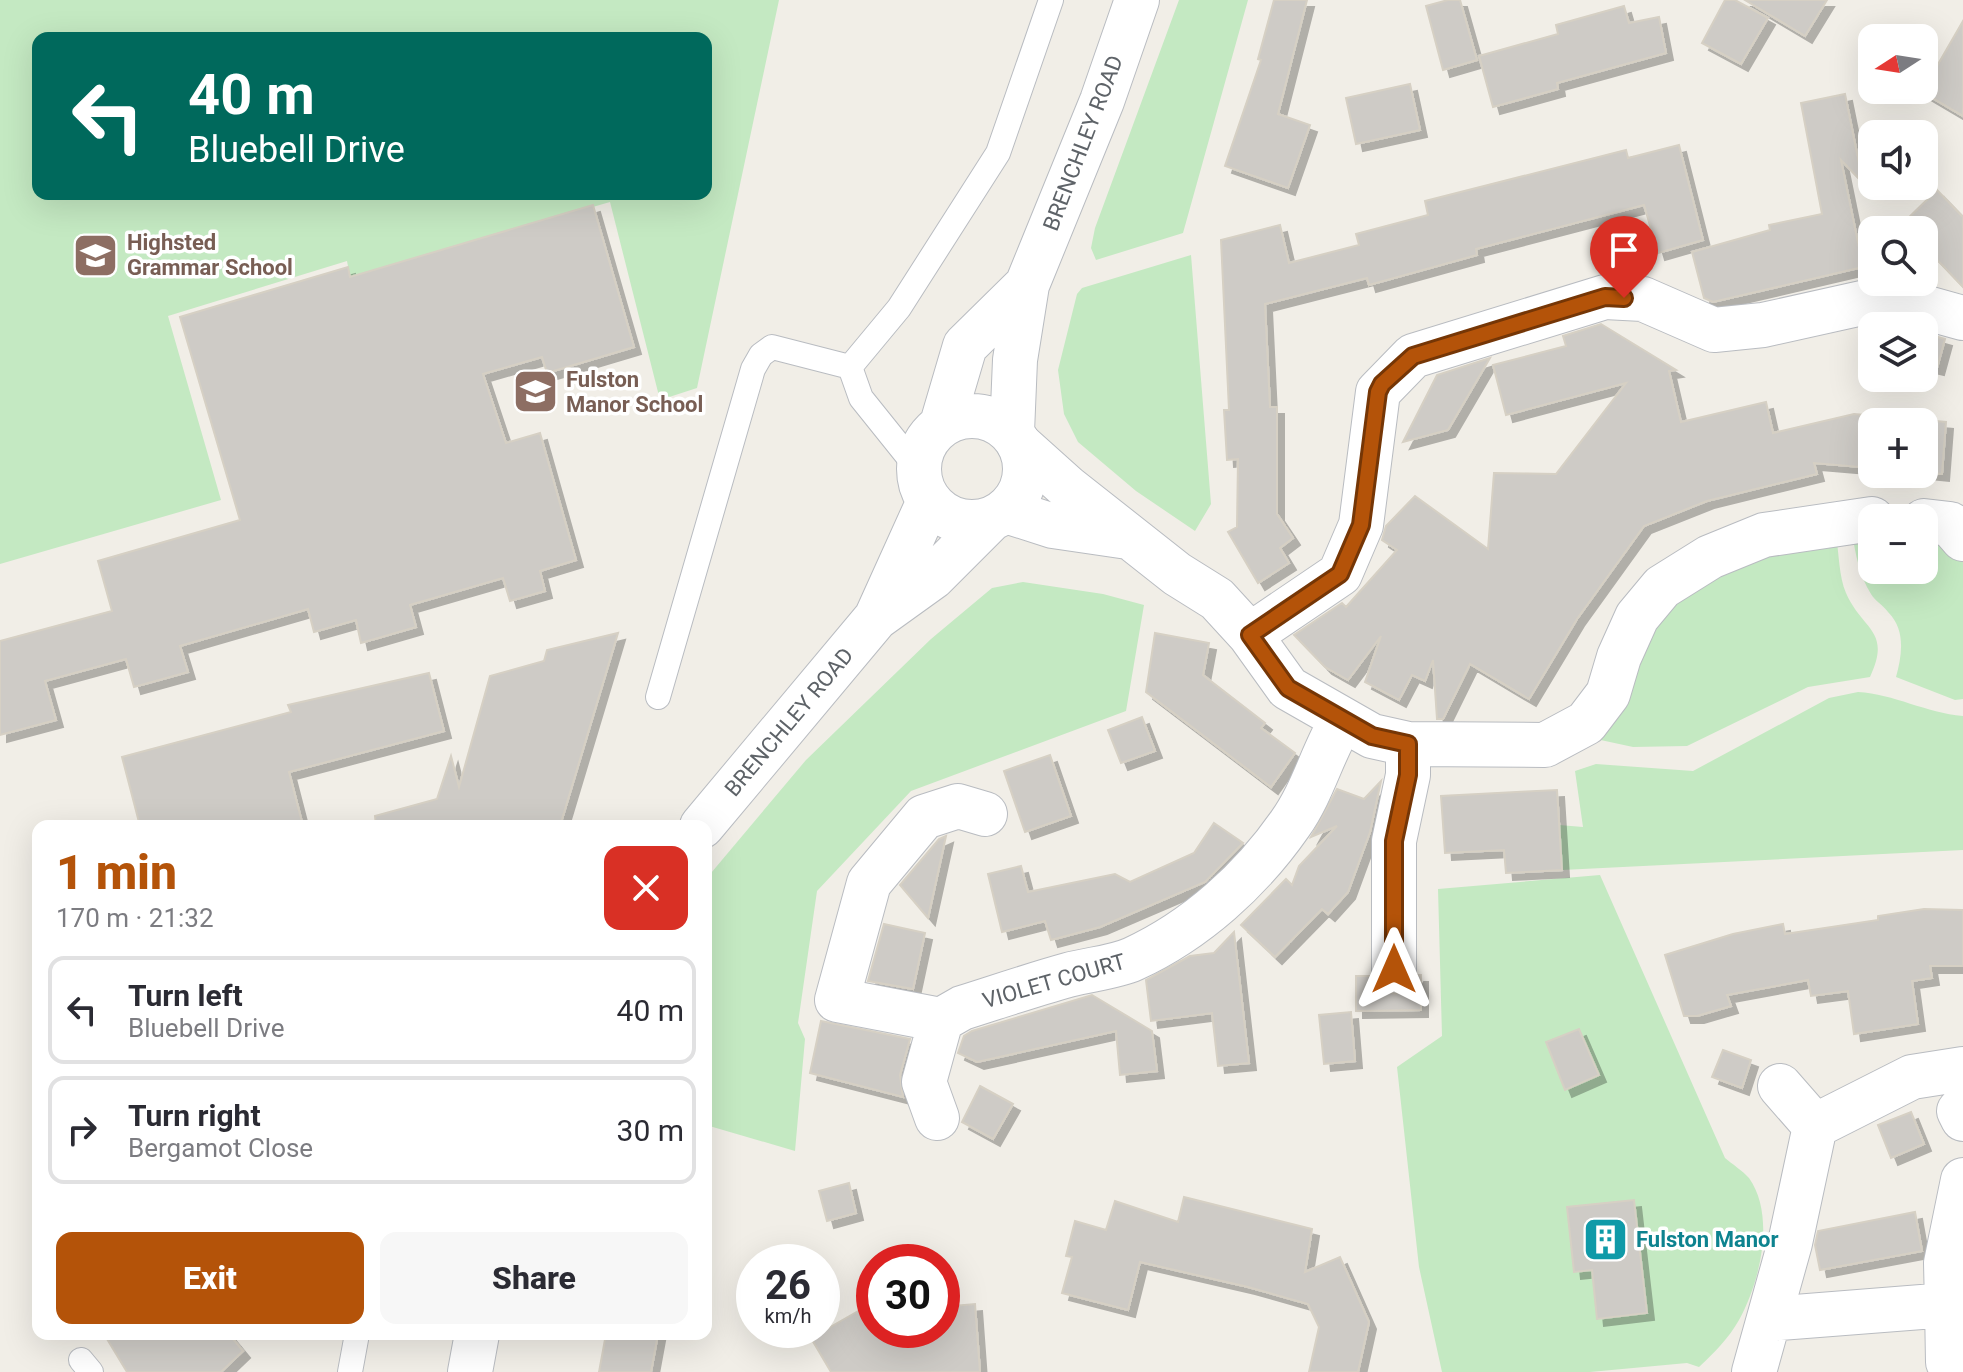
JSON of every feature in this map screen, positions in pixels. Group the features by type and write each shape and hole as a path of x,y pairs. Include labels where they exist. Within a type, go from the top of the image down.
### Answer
{"street":[{"name":"BRENCHLEY ROAD","path":"1016,438 1015,360 1027,285 1102,101 1137,0"},
{"name":"BRENCHLEY ROAD","path":"942,424 965,346 1027,285"},
{"path":"1250,635 1340,574 1361,525 1378,392 1413,356 1605,297 1643,299 1714,330 1788,321 1871,301 1916,305 1963,318"},
{"path":"1130,537 998,515 957,521 924,485 929,436 942,424 971,415 986,417 1016,438 1130,537 1217,599 1250,635 1288,688 1372,736 1408,744 1545,745 1586,723 1608,694 1619,657 1637,617 1662,587 1710,557 1764,535 1858,521"},
{"path":"998,515 1023,487 1025,472 1016,438"},
{"name":"BRENCHLEY ROAD","path":"876,618 924,485"},
{"name":"BRENCHLEY ROAD","path":"707,820 876,618 933,577 998,515"},
{"name":"VIOLET COURT","path":"941,1020 962,1008 1131,960 1179,933 1214,907 1243,880 1291,823 1309,791 1324,750 1342,720"},
{"path":"1394,969 1394,841 1408,775 1408,744"},
{"path":"937,1118 924,1082 941,1020 837,1000 869,883 924,817 958,806 985,814"},
{"path":"1754,1372 1790,1243 1803,1170 1815,1126 1912,1077 1962,1100"},
{"path":"1780,1086 1815,1126"},
{"path":"1948,1362 1946,1263 1963,1180"},
{"path":"1769,1319 1947,1305"},
{"path":"470,1372 476,1340"}],"lane":[{"path":"850,367 899,308 998,153 1051,0"},
{"path":"658,697 753,369 761,355 772,347 850,367"},
{"path":"850,367 861,398 924,485"},
{"path":"350,1372 356,1340"}],"green space":[{"path":"0,0 779,0 697,388 660,400 610,202 350,277 347,261 168,316 221,500 0,564"},
{"path":"1179,0 1248,0 1183,233 1096,260 1091,248 1095,228"},
{"path":"1191,255 1211,504 1195,531 1136,491 1078,442 1064,414 1058,370 1077,294 1082,288"},
{"path":"1858,533 1858,565 1852,534"},
{"path":"1836,536 1846,593 1876,640 1878,649 1870,677 1808,687 1687,746 1633,747 1596,739 1664,613 1720,567"},
{"path":"1938,542 1963,559 1963,699 1955,700 1896,677 1901,652 1898,627 1866,584 1938,584"},
{"path":"1023,582 1103,594 1144,605 1126,711 911,791 817,891 798,1023 805,1039 795,1151 712,1127 712,872 806,760 931,639 992,588"},
{"path":"1858,692 1963,716 1963,850 1562,870 1559,825 1583,827 1575,771 1596,764 1693,771 1829,698"},
{"path":"1600,875 1725,1158 1749,1178 1757,1193 1763,1230 1759,1268 1753,1287 1735,1327 1699,1367 1687,1363 1590,1372 1442,1372 1419,1267 1397,1067 1442,1036 1438,889"}],"building":[{"path":"1274,0 1307,0 1278,114 1310,125 1288,188 1225,166 1261,60 1258,59"},
{"path":"1460,0 1477,60 1443,70 1426,6"},
{"path":"1725,0 1735,0 1768,18 1741,64 1702,43"},
{"path":"1745,0 1827,0 1805,36"},
{"path":"1624,6 1629,23 1659,17 1666,53 1557,83 1558,89 1493,107 1479,56 1558,34 1556,25"},
{"path":"1963,21 1963,116 1938,101 1938,64"},
{"path":"1410,84 1420,130 1356,144 1346,98"},
{"path":"1845,94 1858,158 1858,178 1841,160 1858,243 1858,268 1713,302 1704,298 1692,252 1770,230 1769,225 1822,214 1801,103"},
{"path":"1679,145 1703,240 1658,253 1644,205 1476,249 1477,255 1369,285 1367,278 1265,304 1270,407 1277,407 1277,514 1293,538 1280,548 1289,563 1258,583 1228,532 1237,527 1238,459 1227,460 1224,410 1229,410 1221,240 1280,225 1289,263 1359,245 1356,234 1428,215 1425,201 1626,150 1628,158"},
{"path":"1938,191 1963,217 1963,287 1938,261 1938,216 1910,216 1927,200 1938,200"},
{"path":"593,205 634,347 547,373 542,357 483,374 506,443 540,433 576,560 540,571 545,591 510,601 503,578 410,605 416,627 361,643 356,620 314,632 308,609 180,646 188,672 134,687 126,659 45,681 56,720 0,735 0,641 112,611 98,561 240,520 180,317 348,267 350,277"},
{"path":"1601,324 1676,370 1669,371 1681,422 1766,402 1773,433 1858,414 1858,467 1814,463 1817,474 1707,501 1644,526 1577,619 1529,699 1470,664 1443,719 1437,719 1433,660 1425,681 1412,675 1399,700 1365,682 1381,636 1348,680 1325,667 1294,635 1342,603 1346,607 1397,550 1382,540 1386,526 1415,496 1488,549 1494,473 1556,474 1626,383 1506,415 1493,365 1566,346 1563,336"},
{"path":"1938,337 1945,339 1938,364"},
{"path":"1490,358 1448,430 1403,442 1437,375"},
{"path":"1938,421 1946,422 1942,474 1938,474"},
{"path":"618,633 562,820 375,820 375,816 437,799 451,756 459,787 490,676 544,661 547,650"},
{"path":"1155,633 1209,643 1203,675 1265,723 1261,728 1295,753 1271,787 1146,692"},
{"path":"429,673 444,731 289,772 301,820 138,820 122,757 291,712 288,705"},
{"path":"1142,717 1155,751 1121,763 1108,730"},
{"path":"1050,755 1071,816 1025,832 1004,771"},
{"path":"1381,781 1370,832 1348,892 1328,914 1322,909 1275,957 1241,925 1286,879 1292,885 1299,866 1337,826 1311,837 1337,789 1364,799"},
{"path":"1557,790 1562,870 1506,873 1504,850 1445,853 1441,796"},
{"path":"1214,823 1243,843 1205,882 1100,927 1051,940 1045,921 1002,932 988,874 1021,866 1028,892 1115,874 1130,882 1194,853"},
{"path":"946,836 928,918 900,885 939,839"},
{"path":"1924,909 1963,910 1963,966 1930,966 1932,978 1912,981 1918,1024 1854,1034 1848,991 1811,996 1808,980 1727,995 1731,1006 1697,1016 1684,1016 1665,955 1733,934 1783,924 1785,934 1878,920 1878,916"},
{"path":"884,924 925,933 913,989 868,981"},
{"path":"1234,932 1249,1063 1218,1066 1212,1013 1151,1021 1146,980 1190,956 1214,953"},
{"path":"1417,975 1421,975 1421,1010 1356,1011 1356,976 1371,976 1381,990 1395,994 1407,990"},
{"path":"1092,995 1152,1031 1157,1071 1120,1075 1116,1031 977,1062 958,1053 964,1036 972,1031"},
{"path":"1351,1012 1355,1061 1324,1064 1319,1015"},
{"path":"821,1021 910,1039 900,1075 903,1097 810,1073"},
{"path":"1579,1029 1599,1075 1565,1090 1546,1042"},
{"path":"1723,1050 1751,1060 1742,1088 1712,1077"},
{"path":"980,1086 1013,1104 993,1139 962,1122"},
{"path":"1911,1112 1924,1144 1891,1158 1878,1125"},
{"path":"849,1183 856,1213 827,1221 819,1191"},
{"path":"1184,1197 1312,1229 1305,1272 1340,1257 1369,1322 1358,1372 1309,1372 1319,1327 1308,1304 1248,1287 1140,1262 1128,1310 1062,1293 1072,1257 1066,1256 1075,1221 1106,1230 1115,1201 1178,1222"},
{"name":"Fulston Manor","path":"1634,1200 1647,1313 1597,1319 1592,1270 1574,1272 1567,1207"},
{"path":"1915,1212 1922,1251 1820,1270 1815,1245 1818,1231"},
{"path":"975,1304 980,1372 831,1372 817,1348 840,1348 840,1321 856,1312 856,1348 960,1348 960,1305"},
{"path":"108,1340 234,1340 243,1351 221,1372 127,1372"},
{"path":"605,1340 657,1340 651,1372 599,1372"}],"place":[{"name":"Highsted Grammar School","path":"96,255"},
{"name":"Fulston Manor School","path":"535,392"},
{"name":"Fulston Manor","path":"1605,1239"}],"route":[{"path":"1394,969 1394,841 1408,775 1408,744 1372,736 1288,688 1250,635 1340,574 1361,525 1378,392 1382,384 1413,356 1472,335 1605,297 1624,298"}]}
